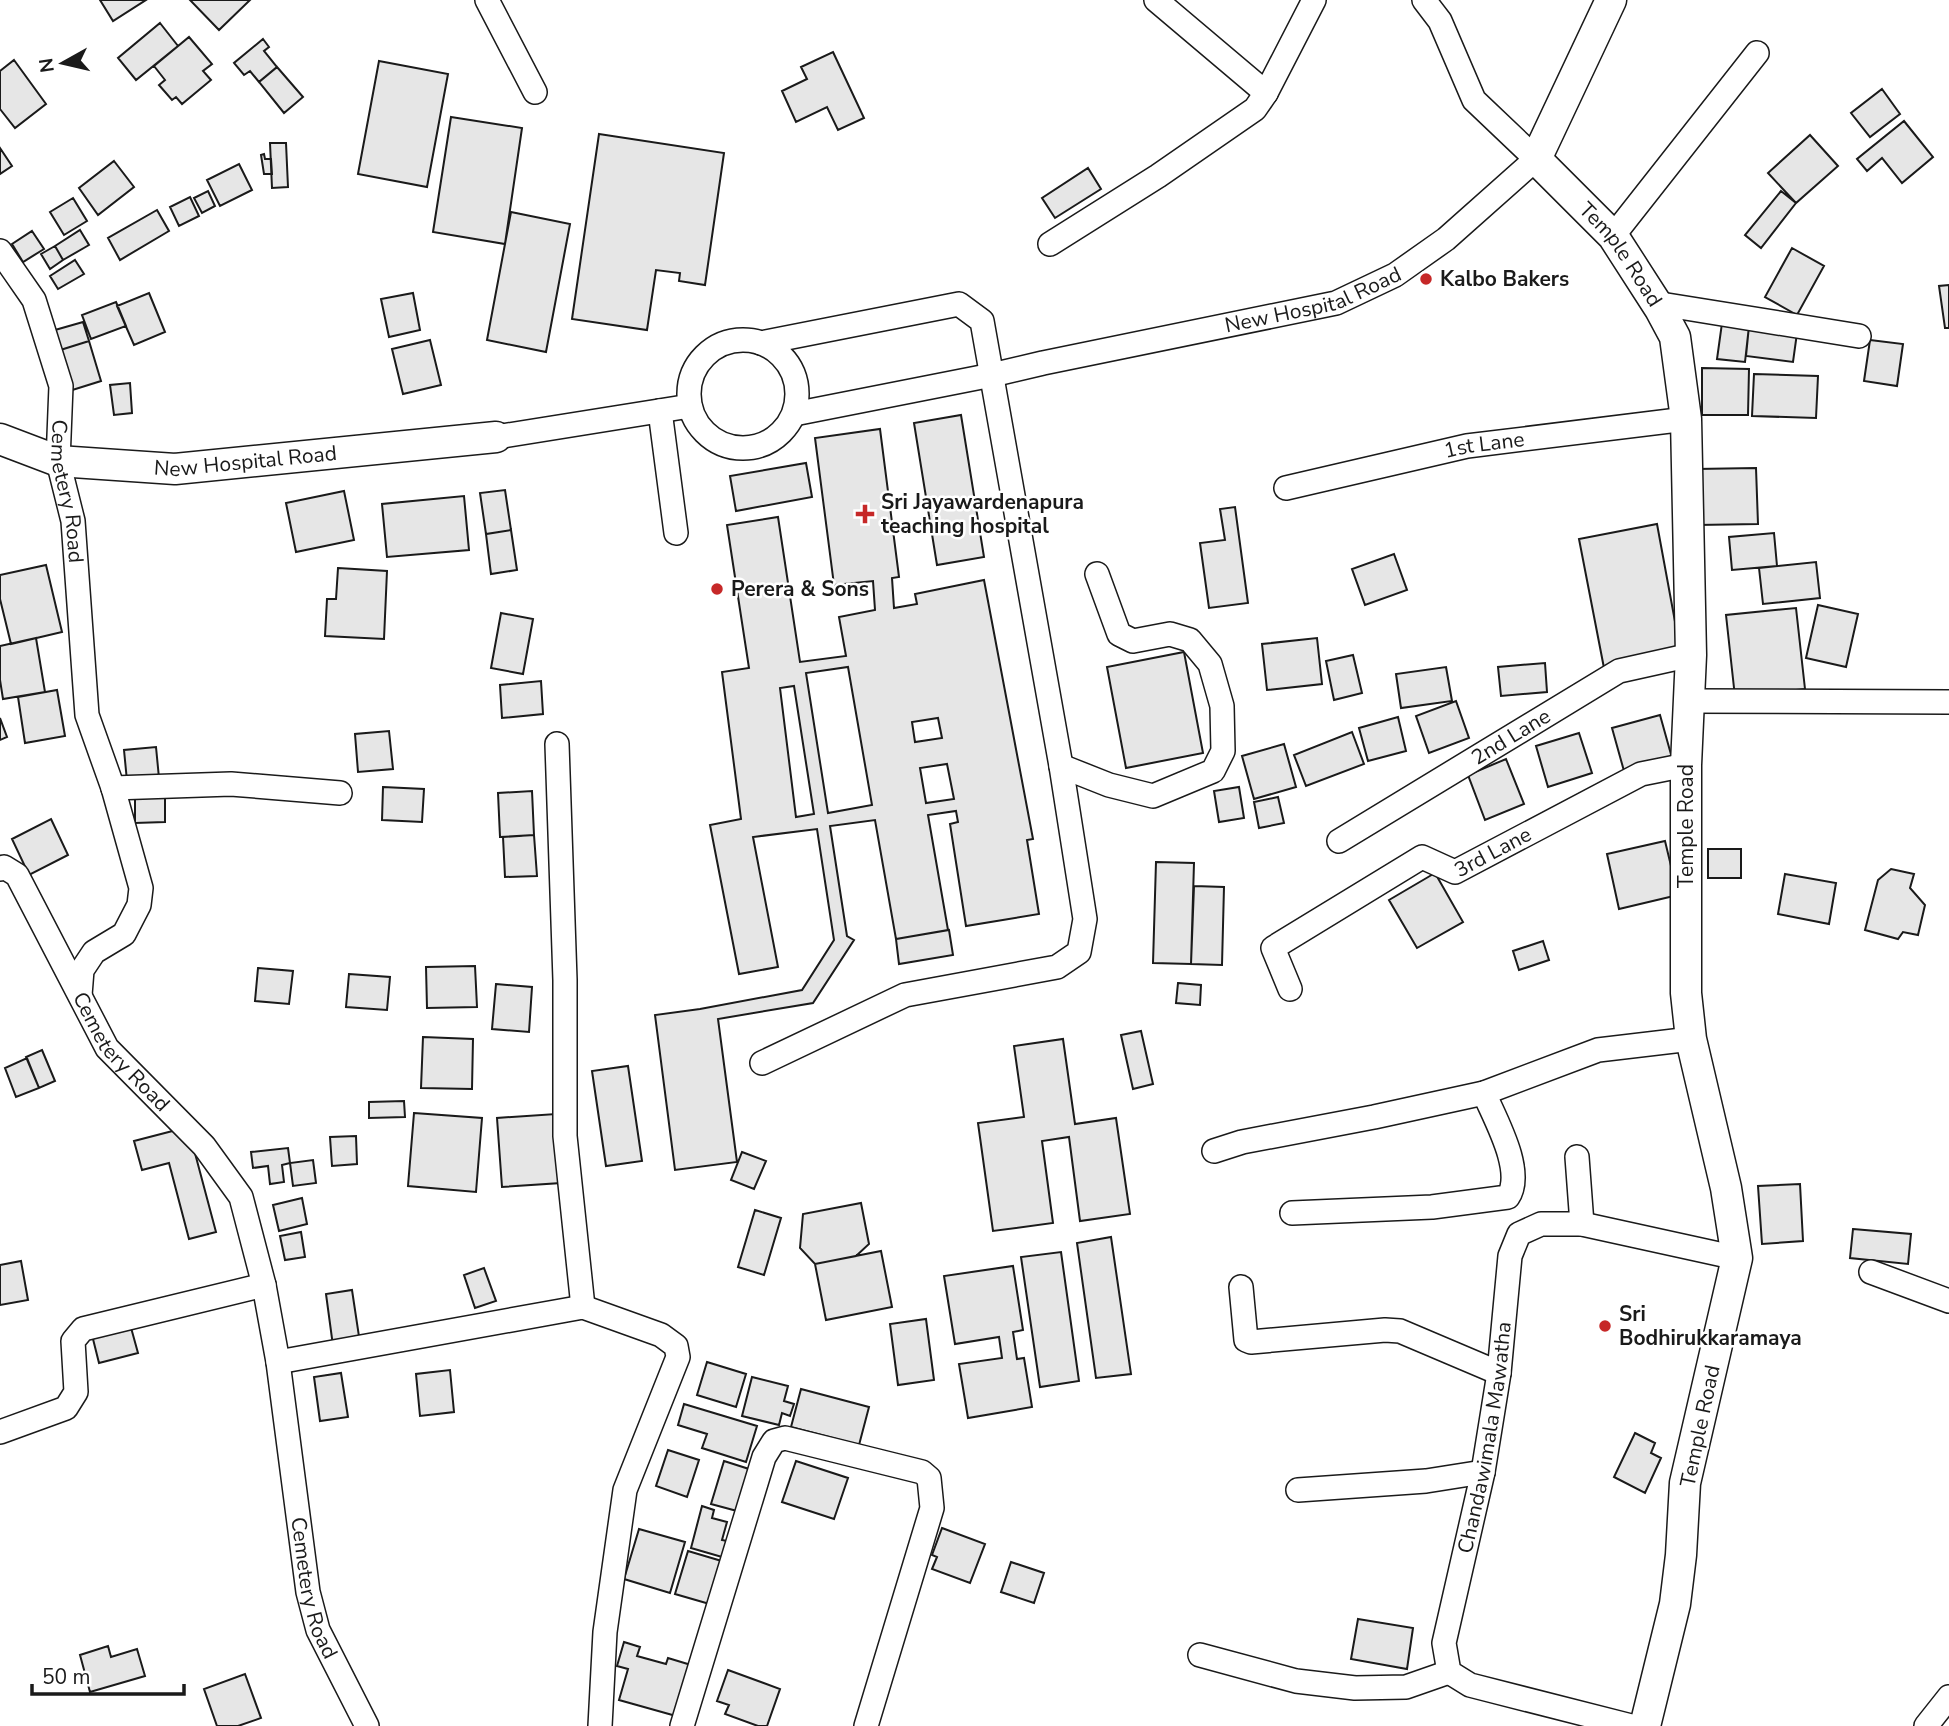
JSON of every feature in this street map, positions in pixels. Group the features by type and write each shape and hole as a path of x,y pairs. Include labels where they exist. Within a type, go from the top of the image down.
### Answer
{"main road":[{"name":"New Hospital Road","path":"1536,159 1611,0"},
{"name":"Temple Road","path":"1536,159 1613,236 1660,309 1675,337 1686,419 1691,655 1686,765 1686,993 1691,1039 1726,1188 1737,1258 1685,1483 1675,1604 1645,1726"},
{"name":"New Hospital Road","path":"0,439 58,461 175,469 496,437"}],"street":[{"path":"487,0 535,92"},
{"path":"1156,0 1266,93"},
{"path":"1049,244 1158,176 1255,109 1314,0"},
{"name":"Temple Road","path":"1424,0 1440,21 1474,100 1536,159"},
{"path":"1613,236 1757,53"},
{"name":"New Hospital Road","path":"794,414 992,376 1043,363 1336,303 1395,275 1446,239 1536,159"},
{"name":"Cemetery Road","path":"0,251 34,300 61,386 58,461 73,521 87,715 113,788 141,888 139,905 124,934 94,953 82,970 80,995 107,1048 204,1146 240,1196 264,1285 278,1362 308,1592 318,1630 367,1726"},
{"path":"761,343 960,304 982,321 1086,919 1079,952 1057,967 905,995 762,1063"},
{"path":"1660,309 1667,306 1859,336"},
{"path":"745,340 761,343 776,351 788,364 796,380 794,414 785,429 772,440 757,447 739,449 722,445 708,436 696,422 690,406 689,390 701,359 714,348 729,342 745,340"},
{"path":"496,437 690,406"},
{"path":"660,411 676,533"},
{"name":"1st Lane","path":"1286,488 1467,446 1686,419"},
{"path":"1061,766 1109,785 1153,796 1213,771 1223,751 1222,706 1210,664 1190,640 1170,634 1133,640 1119,634 1097,574"},
{"name":"2nd Lane","path":"1339,841 1619,671 1691,655"},
{"path":"1690,701 1949,702"},
{"path":"557,744 565,980 565,1136 583,1307"},
{"name":"3rd Lane","path":"1290,989 1273,948 1422,858 1455,872 1641,774 1686,765"},
{"path":"113,788 231,784 340,793"},
{"path":"0,869 4,867 17,875 80,995"},
{"path":"1213,1152 1241,1142 1484,1093 1598,1050 1691,1039"},
{"path":"1292,1213 1432,1207 1508,1197 1514,1189 1511,1157 1484,1093"},
{"path":"1577,1157 1582,1224"},
{"name":"Chandawimala Mawatha","path":"1449,1672 1444,1643 1483,1472 1499,1373 1510,1256 1519,1234 1541,1224 1582,1224 1737,1258"},
{"path":"1871,1272 1949,1301"},
{"path":"0,1432 66,1408 76,1392 73,1341 83,1329 264,1285"},
{"path":"1241,1287 1246,1340 1251,1342 1385,1330 1400,1331 1499,1373"},
{"path":"278,1362 583,1307 661,1335 676,1346 678,1357 625,1490 606,1632 600,1726"},
{"path":"682,1726 764,1457 774,1441 785,1438 922,1472 929,1478 932,1508 866,1726"},
{"path":"1298,1490 1426,1481 1483,1472"},
{"path":"1200,1656 1296,1681 1355,1688 1406,1688 1449,1672 1470,1685 1632,1726"},
{"path":"1926,1726 1949,1697"}],"building":[{"path":"100,0 146,0 113,21"},
{"path":"190,0 250,0 219,30"},
{"path":"160,23 178,46 136,80 118,58"},
{"path":"189,37 212,64 203,71 211,80 182,104 176,97 172,100 159,85 165,80 154,66"},
{"path":"263,39 269,47 264,51 277,67 259,82 250,71 244,75 234,63"},
{"path":"833,52 864,118 838,130 827,107 796,122 782,91 807,79 801,67"},
{"path":"14,60 46,104 15,128 0,109 0,71"},
{"path":"379,61 448,74 427,187 358,174"},
{"path":"277,67 303,97 284,113 259,82"},
{"path":"1882,89 1900,114 1870,137 1851,113"},
{"path":"451,117 522,128 505,244 433,232"},
{"path":"1904,121 1933,157 1902,183 1882,158 1867,171 1857,159"},
{"path":"599,134 724,153 705,285 679,281 680,273 656,270 647,330 572,319"},
{"path":"1810,135 1838,166 1796,203 1768,173"},
{"path":"270,143 286,143 288,187 272,188"},
{"path":"0,148 12,166 0,174"},
{"path":"264,154 265,159 271,159 272,174 264,174 261,155"},
{"path":"114,161 134,187 98,215 79,188"},
{"path":"239,164 252,190 220,206 207,180"},
{"path":"1088,168 1101,189 1055,218 1042,198"},
{"path":"208,191 215,206 202,213 194,198"},
{"path":"1781,191 1796,203 1761,248 1745,235"},
{"path":"190,197 199,216 179,226 170,207"},
{"path":"73,198 87,221 64,235 50,212"},
{"path":"157,210 169,231 120,260 108,238"},
{"path":"511,212 570,224 546,352 487,340"},
{"path":"80,230 89,245 63,260 55,246"},
{"path":"32,231 44,249 23,262 12,244"},
{"path":"55,246 63,260 50,269 41,254"},
{"path":"1792,248 1824,266 1797,315 1765,297"},
{"path":"75,260 84,274 58,289 50,276"},
{"path":"1949,285 1949,328 1945,328 1939,286"},
{"path":"149,293 165,332 134,345 117,306"},
{"path":"413,293 420,330 389,337 381,299"},
{"path":"116,302 126,326 91,339 82,315"},
{"path":"83,322 89,341 54,352 48,332"},
{"path":"1722,323 1749,326 1745,362 1717,359"},
{"path":"1749,326 1797,333 1793,362 1746,356"},
{"path":"430,340 441,385 403,394 392,349"},
{"path":"1870,340 1903,344 1897,386 1864,381"},
{"path":"89,341 101,381 66,392 54,352"},
{"path":"1702,368 1749,369 1748,415 1702,415"},
{"path":"1754,374 1818,376 1816,418 1752,416"},
{"path":"130,383 132,413 114,415 110,385"},
{"path":"961,415 984,557 937,565 914,423"},
{"path":"880,429 899,577 892,578 894,608 917,604 915,594 984,580 1033,839 1027,840 1039,914 966,926 950,824 958,822 956,811 928,815 948,930 896,939 875,820 830,826 847,936 854,940 813,1003 718,1019 737,1162 675,1170 655,1015 802,990 834,940 817,829 753,837 778,967 739,974 710,825 741,819 722,672 749,668 727,525 778,517 800,662 846,656 839,617 875,610 873,581 834,585 815,438","holes":["848,667 872,805 828,813 806,673","794,686 814,814 796,817 780,688","938,718 942,738 915,742 912,722","947,764 954,799 926,803 920,768"]},
{"path":"806,463 812,497 736,511 730,476"},
{"path":"1756,468 1758,524 1697,525 1696,469"},
{"path":"505,490 511,530 486,534 480,493"},
{"path":"344,491 354,540 296,552 286,503"},
{"path":"464,496 469,550 387,557 382,504"},
{"path":"1235,507 1248,603 1209,608 1200,543 1225,540 1220,509"},
{"path":"1657,524 1681,654 1604,668 1579,539"},
{"path":"511,530 517,570 491,574 486,534"},
{"path":"1774,533 1777,566 1732,570 1729,537"},
{"path":"1394,554 1407,590 1365,605 1352,569"},
{"path":"1816,562 1820,598 1763,604 1759,568"},
{"path":"46,565 62,632 11,644 0,599 0,575"},
{"path":"338,568 387,571 384,639 325,636 327,599 336,599"},
{"path":"1818,605 1858,614 1846,667 1806,658"},
{"path":"1796,608 1805,689 1735,697 1726,615"},
{"path":"501,613 533,619 523,674 491,668"},
{"path":"36,638 45,692 3,699 0,646"},
{"path":"1317,638 1322,684 1267,690 1262,644"},
{"path":"1184,652 1203,753 1126,768 1107,667"},
{"path":"1353,655 1362,693 1334,700 1326,661"},
{"path":"1545,663 1547,692 1501,696 1498,667"},
{"path":"1446,667 1452,701 1401,708 1396,674"},
{"path":"541,681 543,714 502,718 500,685"},
{"path":"57,690 65,736 25,743 18,697"},
{"path":"1456,701 1469,738 1429,753 1416,716"},
{"path":"1660,715 1672,758 1624,771 1612,728"},
{"path":"1398,717 1406,751 1368,761 1359,728"},
{"path":"0,718 7,737 0,740"},
{"path":"389,731 393,769 358,772 355,734"},
{"path":"1352,732 1364,764 1306,786 1294,755"},
{"path":"1579,733 1592,773 1548,787 1536,746"},
{"path":"1284,744 1296,787 1254,799 1242,756"},
{"path":"156,747 159,778 127,781 124,750"},
{"path":"1506,759 1524,804 1485,820 1468,775"},
{"path":"383,787 424,789 422,822 382,820"},
{"path":"1239,787 1244,818 1219,822 1214,791"},
{"path":"532,791 534,835 500,837 498,793"},
{"path":"1278,797 1284,823 1259,828 1254,802"},
{"path":"135,798 165,798 165,822 135,823"},
{"path":"51,819 68,855 29,875 12,839"},
{"path":"534,835 537,876 505,877 503,837"},
{"path":"1665,841 1678,895 1619,909 1607,854"},
{"path":"1708,849 1741,849 1741,878 1708,878"},
{"path":"1156,862 1194,863 1191,964 1153,963"},
{"path":"1891,869 1914,874 1910,888 1925,905 1918,935 1903,932 1898,939 1865,930 1878,880"},
{"path":"1435,873 1463,922 1417,948 1389,900"},
{"path":"1785,874 1836,883 1829,924 1778,914"},
{"path":"1194,886 1224,887 1222,965 1191,964"},
{"path":"949,930 953,955 899,964 896,939"},
{"path":"1543,941 1549,960 1519,970 1513,951"},
{"path":"475,966 477,1007 427,1008 426,967"},
{"path":"258,968 293,971 289,1004 255,1001"},
{"path":"349,974 390,977 387,1010 346,1007"},
{"path":"1178,983 1201,985 1200,1005 1176,1003"},
{"path":"496,984 532,987 529,1032 492,1029"},
{"path":"1141,1031 1153,1084 1133,1089 1121,1035"},
{"path":"423,1037 473,1039 472,1089 421,1088"},
{"path":"1063,1039 1075,1124 1116,1118 1130,1214 1080,1221 1069,1137 1042,1141 1053,1223 993,1231 978,1123 1024,1117 1014,1046"},
{"path":"42,1050 55,1081 39,1088 26,1057"},
{"path":"27,1058 39,1088 16,1097 5,1068"},
{"path":"628,1066 642,1161 606,1166 592,1071"},
{"path":"404,1101 405,1117 369,1118 369,1102"},
{"path":"414,1113 482,1118 476,1192 408,1186"},
{"path":"556,1114 561,1183 502,1187 497,1118"},
{"path":"188,1127 216,1232 189,1239 169,1163 142,1170 134,1141"},
{"path":"356,1136 357,1164 332,1166 330,1137"},
{"path":"288,1148 290,1163 282,1165 284,1182 270,1184 268,1166 253,1168 251,1152"},
{"path":"742,1152 766,1161 754,1189 731,1180"},
{"path":"313,1160 316,1183 293,1186 290,1163"},
{"path":"1800,1184 1803,1241 1762,1244 1758,1186"},
{"path":"302,1198 307,1224 279,1231 273,1205"},
{"path":"861,1203 869,1244 856,1256 815,1264 800,1248 803,1214"},
{"path":"755,1210 781,1218 764,1275 738,1267"},
{"path":"1853,1229 1911,1234 1908,1264 1850,1258"},
{"path":"301,1232 305,1257 285,1260 280,1236"},
{"path":"1111,1237 1131,1374 1096,1378 1077,1243"},
{"path":"881,1251 892,1307 826,1320 815,1264"},
{"path":"1061,1252 1079,1381 1040,1387 1021,1257"},
{"path":"21,1261 28,1300 0,1305 0,1265"},
{"path":"1013,1266 1023,1330 1013,1332 1017,1359 1024,1358 1032,1407 968,1418 959,1364 1002,1358 999,1337 955,1344 944,1276"},
{"path":"484,1268 496,1301 475,1308 464,1275"},
{"path":"352,1290 360,1343 333,1346 326,1294"},
{"path":"926,1319 934,1380 898,1385 890,1324"},
{"path":"130,1324 138,1353 99,1363 92,1335"},
{"path":"707,1362 746,1374 736,1407 697,1395"},
{"path":"450,1370 454,1412 420,1416 416,1374"},
{"path":"341,1373 348,1417 320,1421 314,1377"},
{"path":"752,1377 788,1386 784,1401 794,1404 790,1416 782,1413 779,1425 742,1416"},
{"path":"801,1389 869,1407 859,1445 791,1427"},
{"path":"684,1404 757,1426 746,1462 702,1448 707,1434 678,1425"},
{"path":"1635,1433 1655,1443 1651,1453 1661,1458 1645,1493 1614,1477"},
{"path":"668,1450 699,1460 687,1497 656,1486"},
{"path":"724,1461 749,1469 737,1511 711,1504"},
{"path":"796,1461 848,1478 834,1519 782,1502"},
{"path":"702,1506 714,1510 712,1518 727,1522 722,1540 727,1541 722,1557 691,1548"},
{"path":"942,1528 985,1544 970,1583 932,1569 937,1557 932,1555"},
{"path":"639,1529 685,1542 670,1593 624,1579"},
{"path":"688,1551 725,1562 713,1605 675,1594"},
{"path":"1011,1562 1044,1573 1034,1603 1001,1592"},
{"path":"1358,1619 1413,1628 1407,1669 1351,1659"},
{"path":"624,1642 640,1647 637,1656 666,1664 668,1658 691,1665 676,1716 619,1700 628,1669 617,1666"},
{"path":"108,1646 111,1657 137,1649 145,1676 90,1692 80,1655"},
{"path":"728,1670 780,1689 767,1726 758,1726 725,1714 729,1705 717,1701"},
{"path":"245,1674 261,1718 238,1726 217,1726 204,1689"}],"place":[{"name":"Kalbo Bakers","path":"1426,279"},
{"name":"Sri Jayawardenapura teaching hospital","path":"865,514"},
{"name":"Perera & Sons","path":"717,589"},
{"name":"Sri Bodhirukkaramaya","path":"1605,1326"}]}
